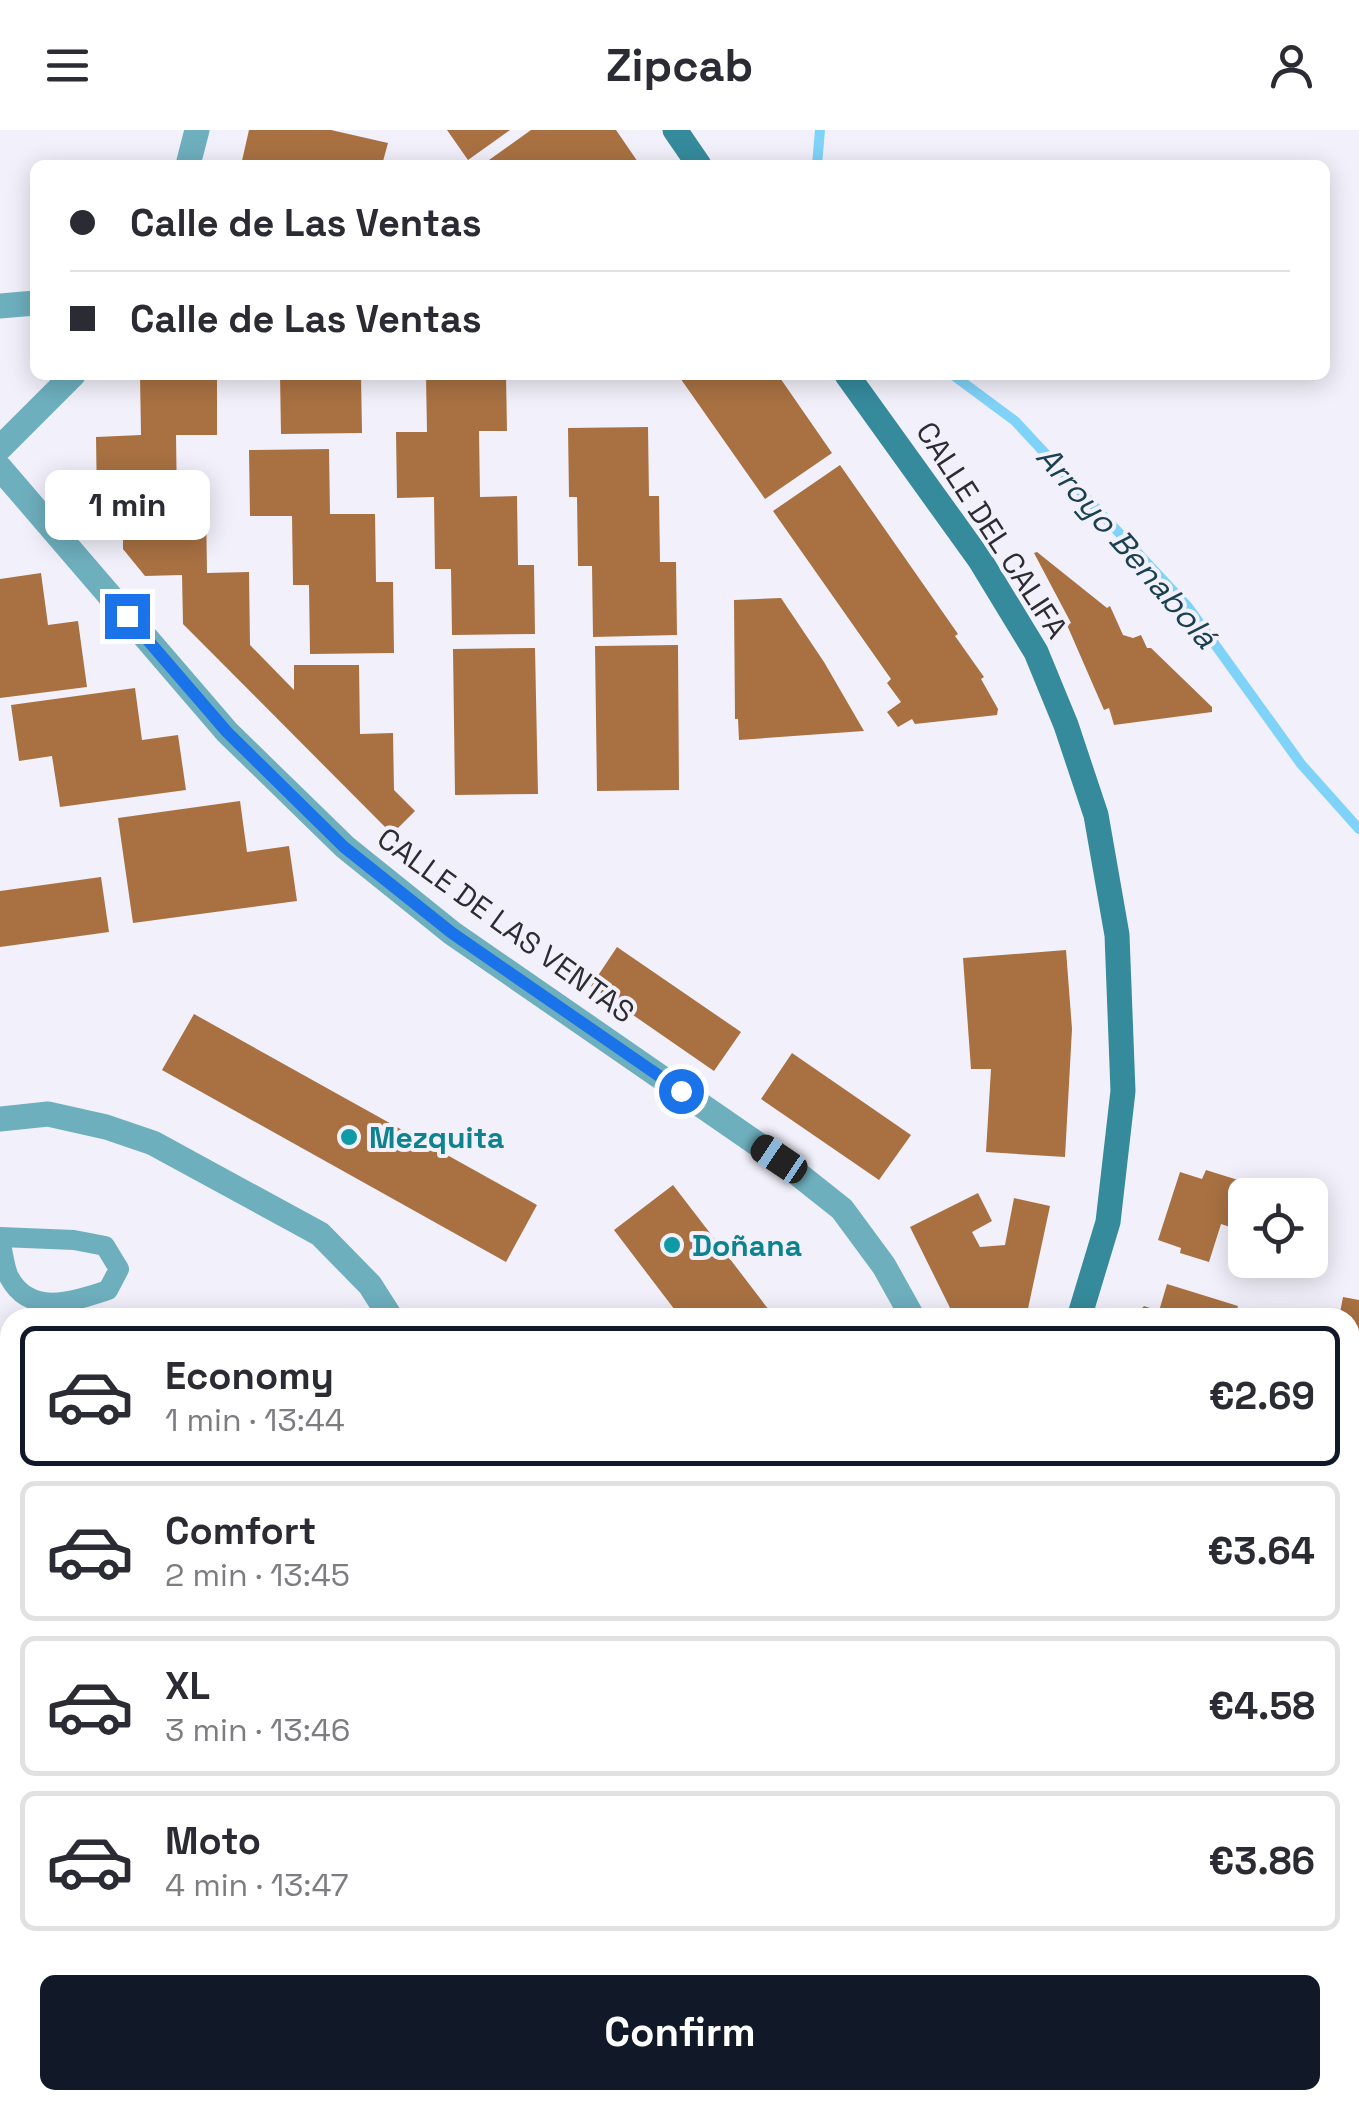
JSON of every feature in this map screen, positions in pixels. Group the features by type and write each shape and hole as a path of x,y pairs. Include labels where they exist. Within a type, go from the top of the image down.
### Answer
{"street":[{"path":"189,160 197,130"},
{"path":"674,130 695,160"},
{"path":"0,306 30,303"},
{"path":"0,448 67,380"},
{"name":"CALLE DEL CALIFA","path":"851,380 980,560 1036,652 1096,815 1117,936 1122,1092 1108,1222 1082,1308"},
{"name":"CALLE DE LAS VENTAS","path":"0,468 227,732 344,847 452,933 779,1159 842,1209 884,1266 907,1308"},
{"path":"0,1120 48,1114 153,1142 320,1234 370,1285 385,1308"}],"lane":[{"path":"0,1238 74,1240 106,1246 118,1269 108,1290 46,1304 22,1295 8,1275 0,1238"}],"building":[{"path":"249,130 331,130 388,143 383,160 242,160"},
{"path":"447,130 510,130 468,160"},
{"path":"531,130 616,130 637,160 489,160"},
{"path":"140,380 217,380 217,435 176,435 177,502 206,502 207,573 249,572 250,645 294,690 294,665 359,665 360,734 393,733 394,790 415,811 392,834 183,624 182,575 145,576 123,549 123,503 97,503 96,437 141,435"},
{"path":"280,380 361,380 362,433 281,434"},
{"path":"426,380 506,380 507,431 479,431 480,497 517,496 518,565 534,565 535,634 452,635 451,569 435,569 434,497 397,498 396,432 427,432"},
{"path":"682,380 781,380 832,453 765,499"},
{"path":"648,427 649,496 659,496 660,562 676,562 677,635 593,637 592,566 578,566 577,497 569,497 568,428"},
{"path":"329,449 330,514 375,514 376,582 393,582 394,653 310,654 309,585 293,585 292,516 250,516 249,450"},
{"path":"840,465 958,634 955,636 984,677 981,679 998,709 997,715 915,724 912,719 898,727 887,712 901,702 887,683 891,679 773,511"},
{"path":"1034,553 1107,608 1110,606 1123,635 1141,635 1147,648 1212,707 1212,712 1114,725 1067,625 1071,623"},
{"path":"41,573 48,625 78,621 87,687 0,698 0,579"},
{"path":"781,598 864,731 739,740 735,719 734,600"},
{"path":"678,645 679,790 597,791 595,646"},
{"path":"535,648 538,794 455,795 453,649"},
{"path":"135,688 142,740 178,735 186,790 60,807 52,756 19,761 11,705"},
{"path":"240,801 247,852 289,846 297,901 133,923 118,818"},
{"path":"101,877 109,932 0,947 0,891"},
{"path":"617,947 741,1032 714,1071 591,986"},
{"path":"1066,950 1072,1029 1065,1157 986,1152 991,1069 971,1069 963,958"},
{"name":"Mezquita","path":"194,1014 537,1205 506,1262 162,1070"},
{"path":"792,1053 911,1135 879,1180 761,1099"},
{"path":"1206,1170 1232,1178 1228,1178 1228,1226 1221,1224 1209,1262 1180,1253 1181,1248 1158,1240 1180,1172 1202,1179"},
{"name":"Doñana","path":"673,1185 767,1308 673,1308 614,1230"},
{"path":"978,1193 992,1221 972,1232 980,1247 1005,1245 1014,1198 1050,1206 1028,1308 950,1308 910,1227"},
{"path":"1167,1284 1238,1306 1237,1308 1160,1308"},
{"path":"1343,1297 1359,1300 1359,1308 1341,1308"}],"waterway":[{"name":"Arroyo Benabolá","path":"817,160 820,130"},
{"name":"Arroyo Benabolá","path":"960,380 1015,421 1188,607 1301,764 1359,829"}],"place":[{"name":"Mezquita","path":"349,1137"},
{"name":"Doñana","path":"672,1245"}],"route":[{"path":"127,616 227,732 344,847 452,933 681,1091"}]}
